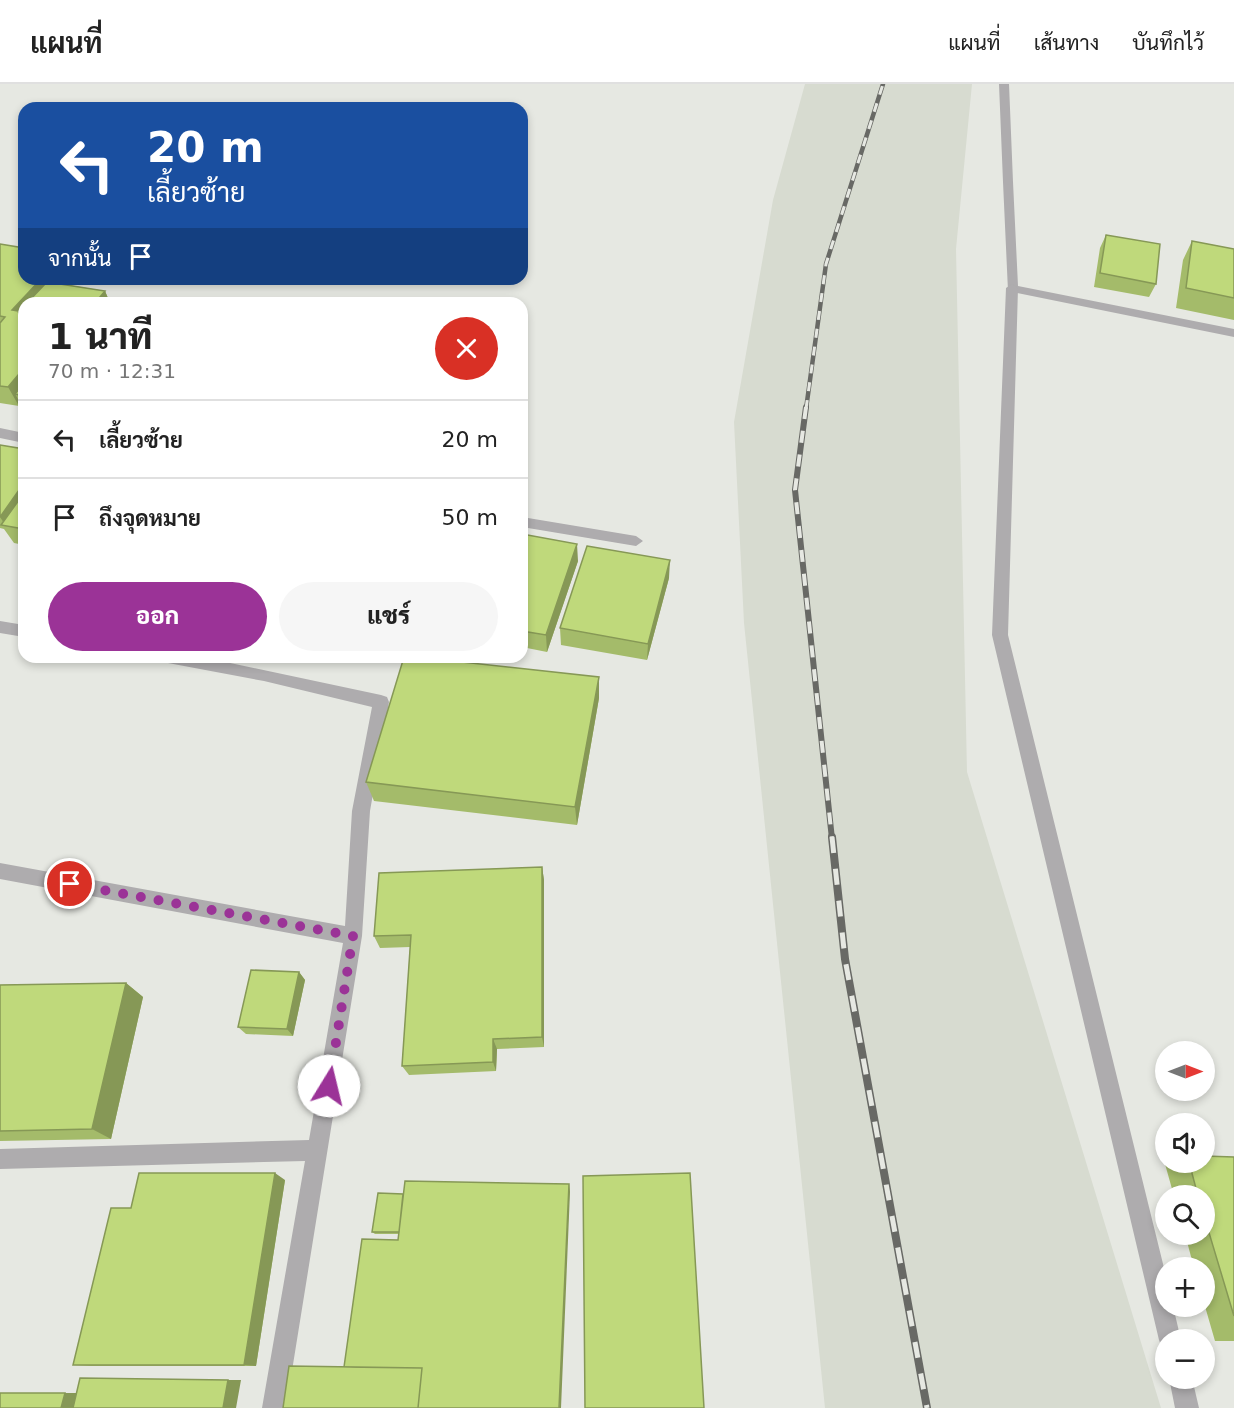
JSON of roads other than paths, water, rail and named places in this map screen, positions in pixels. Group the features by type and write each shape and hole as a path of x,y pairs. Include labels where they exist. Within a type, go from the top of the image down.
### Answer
{"street":[{"path":"1004,84 1012,288 1000,635 1167,1329"},
{"path":"1012,288 1234,333"},
{"path":"0,434 18,437"},
{"path":"528,523 636,541"},
{"path":"0,627 18,630"},
{"path":"200,663 381,702 361,811 353,936 274,1408"},
{"path":"0,871 353,936"},
{"path":"0,1159 318,1150"},
{"path":"1183,1389 1187,1408"}],"railway":[{"path":"806,409 826,264 883,84"},
{"path":"806,407 795,490 832,839"},
{"path":"832,837 845,959 927,1408"}]}
